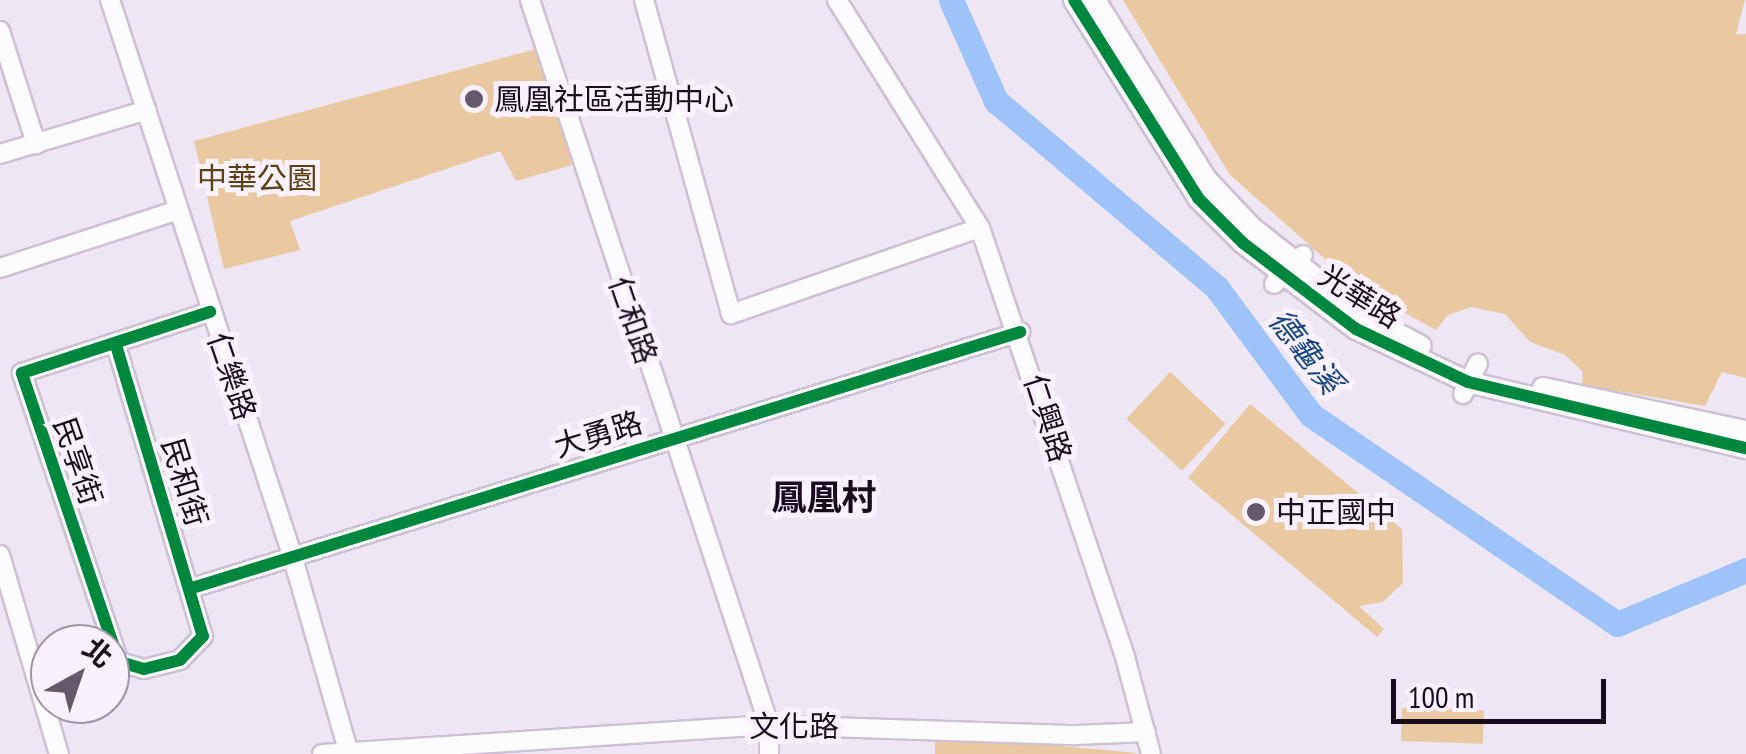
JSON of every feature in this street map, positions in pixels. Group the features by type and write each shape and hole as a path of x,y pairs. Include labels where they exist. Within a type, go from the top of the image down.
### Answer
{"street":[{"name":"仁樂路","path":"110,0 292,555 349,752"},
{"name":"仁和路","path":"530,0 769,724 769,754"},
{"path":"644,0 731,314 980,228"},
{"name":"仁興路","path":"838,0 980,228 1020,332 1150,754"},
{"name":"光華路","path":"1074,0 1198,198 1356,329 1471,377 1746,448"},
{"name":"光華路","path":"1094,0 1206,179 1288,269"},
{"path":"0,31 36,144"},
{"path":"0,154 147,110"},
{"path":"0,268 178,210"},
{"name":"民享街","path":"204,636 180,660 144,670 119,662 22,373 210,312"},
{"name":"大勇路","path":"192,588 673,436 1020,332"},
{"name":"民和街","path":"116,345 204,636"},
{"name":"光華路","path":"1471,377 1746,431"},
{"path":"0,555 59,754"},
{"name":"文化路","path":"322,754 769,724 1077,735 1146,732"}],"green space":[{"path":"1123,0 1745,0 1736,34 1746,34 1746,378 1722,372 1705,406 1582,385 1583,372 1565,355 1530,342 1505,314 1471,307 1448,315 1436,330 1405,313 1341,273 1230,175"},
{"name":"中華公園","path":"536,49 572,165 516,181 500,151 290,221 300,250 224,269 194,141"},
{"path":"1170,372 1226,424 1182,471 1126,419"},
{"path":"1250,404 1402,529 1403,583 1383,602 1359,606 1384,629 1377,637 1188,478"},
{"path":"1402,708 1484,711 1483,744 1401,741"},
{"path":"935,734 1136,753 1136,754 935,754"}],"waterway":[{"name":"德龜溪","path":"951,0 996,101 1217,288 1311,415 1617,624 1746,570"}],"cycle path":[{"path":"1074,0 1198,198 1243,243 1356,329 1468,382 1746,448"},
{"path":"116,345 203,636 180,660 144,669 119,662 22,373 210,312"},
{"path":"192,588 1020,332"}],"place":[{"name":"鳳凰社區活動中心","path":"474,99"},
{"name":"中正國中","path":"1256,512"}],"district":[{"name":"鳳凰村","path":"824,497"}]}
